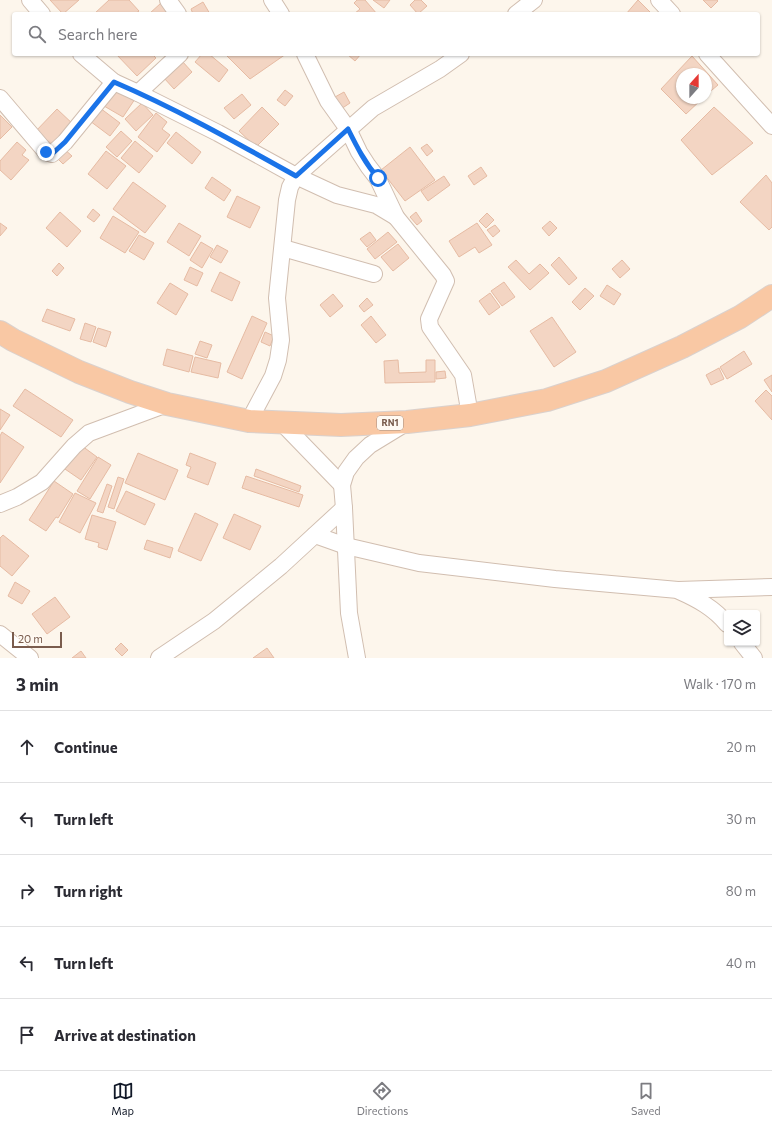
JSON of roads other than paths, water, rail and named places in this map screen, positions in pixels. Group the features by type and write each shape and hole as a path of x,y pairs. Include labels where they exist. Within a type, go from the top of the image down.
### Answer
{"highway":[{"name":"RN1","path":"0,332 13,340 79,372 130,392 168,404 250,421 341,425 408,422 470,415 547,400 606,381 682,347 740,318 772,296"}],"street":[{"path":"30,0 40,12"},
{"path":"168,0 177,12"},
{"path":"272,0 280,12"},
{"path":"519,12 534,0"},
{"path":"659,0 670,12"},
{"path":"83,56 114,82 218,133 296,176 338,195 376,205 396,217"},
{"path":"138,93 178,56"},
{"path":"306,56 328,101 348,129 359,152 368,166 378,178 396,217 446,280 429,319 430,327 463,375 470,415"},
{"path":"250,421 273,376 278,360 281,340 277,298 287,200 290,187 296,176 373,108 440,69 458,56"},
{"path":"709,56 772,126"},
{"path":"0,98 46,152 52,154 65,142 114,82"},
{"path":"283,248 374,274"},
{"path":"0,504 18,497 42,482 74,446 89,433 168,404"},
{"path":"357,658 349,613 342,485 346,472 356,458 370,445 408,422"},
{"path":"282,423 342,485"},
{"path":"159,658 214,621 254,589 344,508"},
{"path":"315,535 346,546 419,562 555,579 678,590 772,587"},
{"path":"678,590 708,606 724,621"},
{"path":"0,634 30,658"},
{"path":"744,646 754,658"}]}
